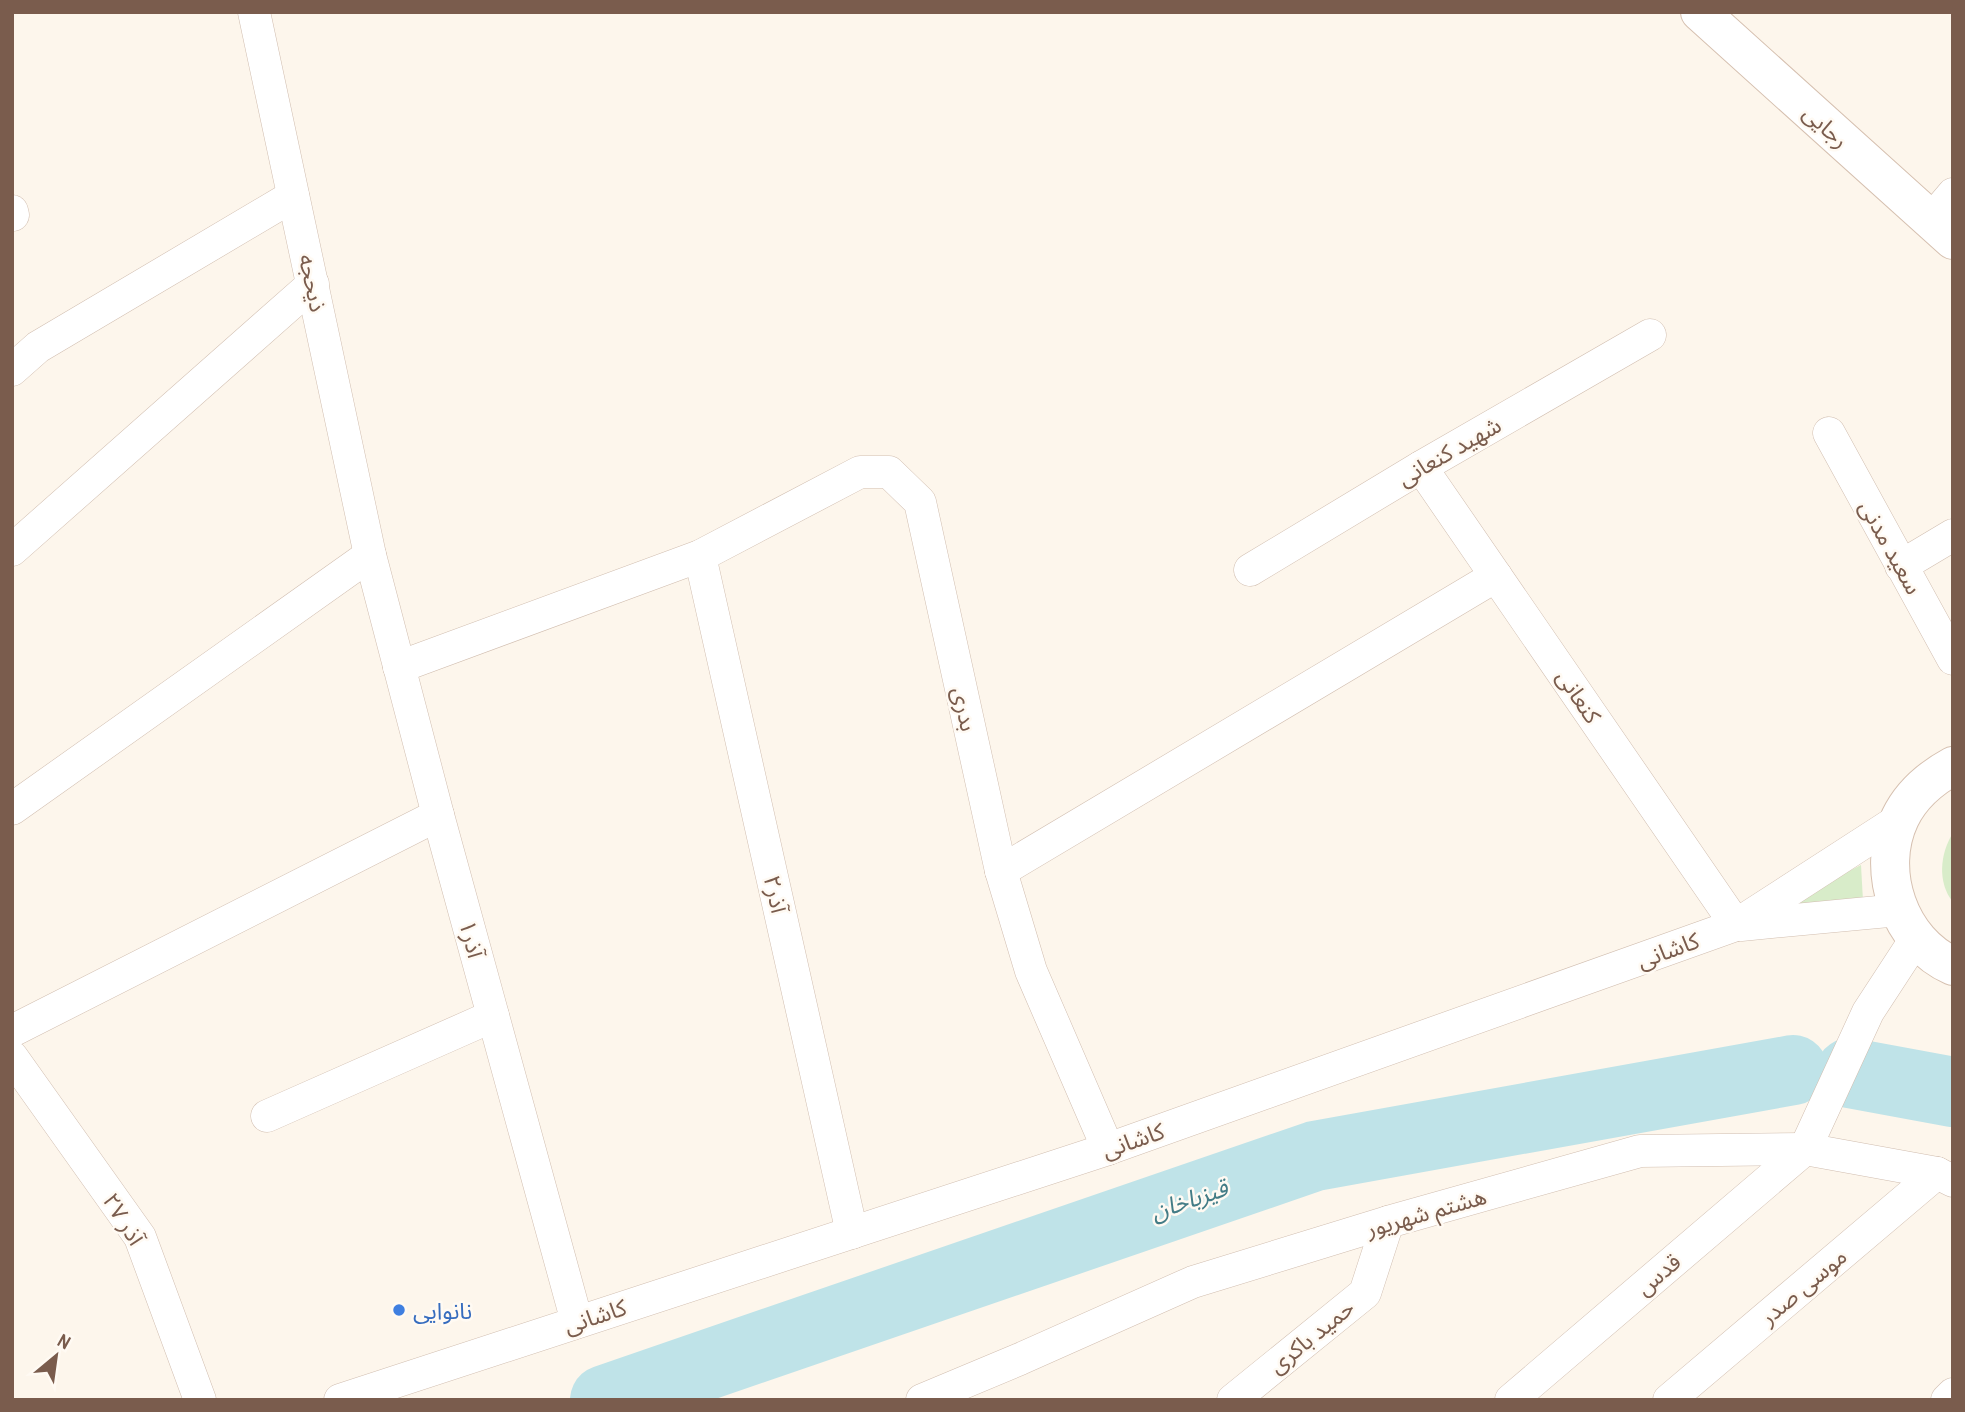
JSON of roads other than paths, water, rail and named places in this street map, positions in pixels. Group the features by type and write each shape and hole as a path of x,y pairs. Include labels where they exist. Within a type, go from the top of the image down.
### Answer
{"main road":[{"name":"رجایی","path":"1700,12 1945,218"},
{"path":"1953,766 1936,775 1916,794 1900,819 1891,849 1891,880 1907,925 1953,965"}],"street":[{"name":"ذیحجه","path":"254,12 370,555"},
{"path":"12,370 38,347 293,196"},
{"path":"12,550 313,284"},
{"name":"شهید کنعانی","path":"1250,570 1421,467 1650,335"},
{"name":"سعید مدنی","path":"1829,433 1953,659"},
{"name":"کنعانی","path":"1421,467 1736,925"},
{"name":"بدری","path":"399,667 700,556 860,472 889,472 920,502 1001,871 1031,971 1108,1149"},
{"path":"1901,566 1953,535"},
{"path":"12,809 370,555"},
{"name":"آذر۱","path":"370,555 577,1322"},
{"name":"آذر۲","path":"700,556 852,1233"},
{"path":"1001,871 1496,576"},
{"path":"12,1031 438,815"},
{"name":"کاشانی","path":"340,1400 1108,1149 1736,925 1900,819"},
{"path":"1736,925 1907,925 1805,1149"},
{"path":"267,1116 493,1016"},
{"name":"۲۷ آذر","path":"12,1057 140,1237 200,1400"},
{"name":"هشتم شهریور","path":"922,1400 1193,1282 1388,1222 1640,1151 1805,1149 1945,1177"},
{"name":"قدس","path":"1511,1400 1805,1149"},
{"name":"موسی صدر","path":"1669,1400 1945,1177"},
{"name":"حمید باکری","path":"1233,1400 1365,1293 1388,1222"},
{"path":"1947,1400 1953,1394"}],"waterway":[{"name":"قیزباخان","path":"605,1400 1315,1156 1793,1070"},
{"name":"قیزباخان","path":"1850,1073 1953,1092"}],"place":[{"name":"نانوایی","path":"399,1310"}]}
